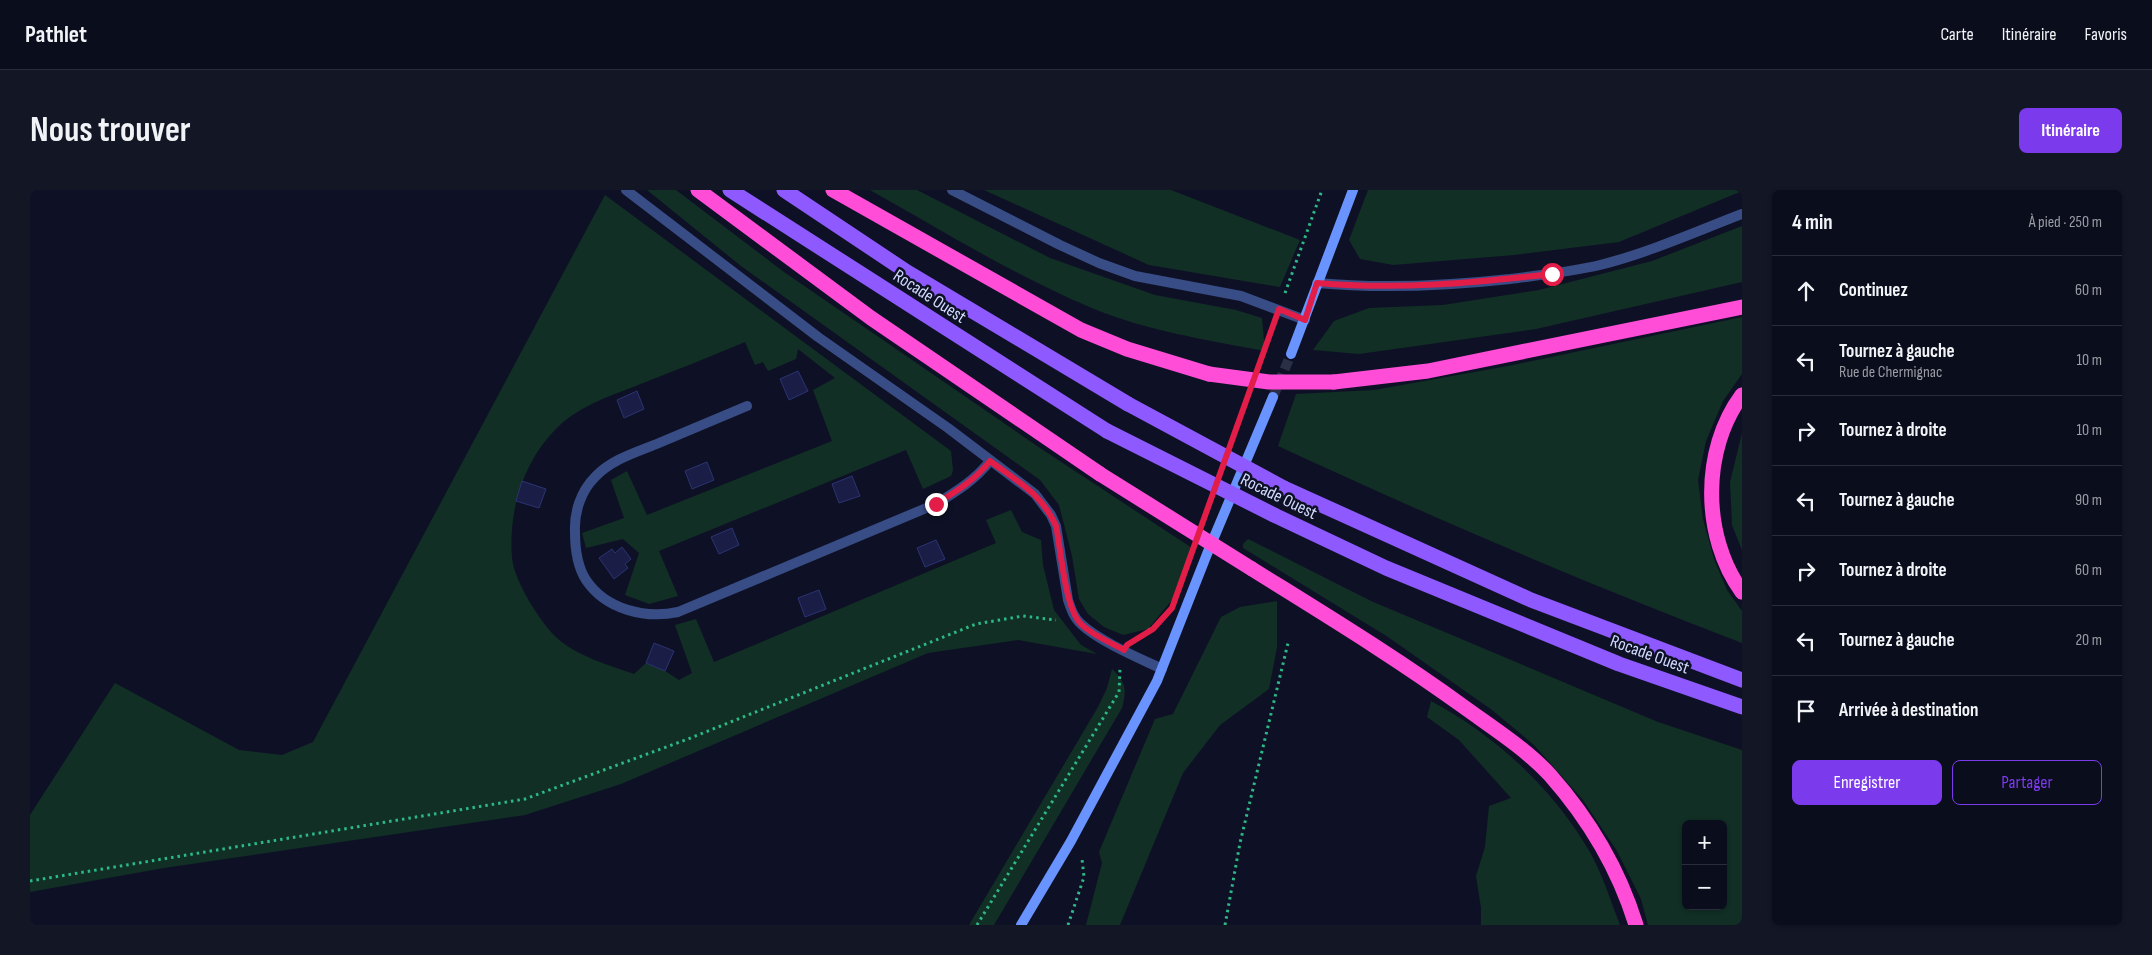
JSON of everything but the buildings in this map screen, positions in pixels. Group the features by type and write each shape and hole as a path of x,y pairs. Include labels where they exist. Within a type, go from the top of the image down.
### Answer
{"highway":[{"path":"698,190 871,318 1100,474 1388,653 1504,736 1549,774 1581,815 1609,860 1636,925"},
{"path":"833,190 1081,330 1127,349 1209,374 1269,382 1334,382 1428,371 1742,307"},
{"path":"1742,395 1722,432 1715,459 1712,488 1713,517 1718,541 1726,562 1742,592"}],"main road":[{"name":"Rocade Ouest","path":"730,190 1107,430 1274,515 1386,568 1619,664 1742,707"},
{"name":"Rocade Ouest","path":"784,190 907,272 1128,404 1284,488 1531,600 1742,680"}],"street":[{"path":"626,190 818,337 948,428 1036,494 1051,515 1060,545 1068,600 1071,611 1079,623 1090,632 1162,669"},
{"path":"952,190 1099,264 1135,276 1241,296 1305,320"},
{"path":"1291,354 1353,190"},
{"path":"1317,283 1355,286 1422,286 1552,274 1600,265 1654,248 1742,214"},
{"path":"1021,925 1071,841 1142,712 1162,669 1207,554 1273,397"},
{"path":"747,406 617,461 594,477 584,492 577,508 575,542 578,560 586,581 604,598 640,614 661,616 678,612 936,504 966,486 978,476 990,461"}],"path":[{"path":"1260,365 1322,190"},
{"path":"1236,430 1250,393"},
{"path":"30,881 526,799 688,739 976,624 1023,616 1079,623"},
{"path":"978,925 1119,692 1120,659 1127,645 1153,629 1160,622"},
{"path":"1226,925 1240,843 1288,643"},
{"path":"1068,925 1084,877 1081,857 1071,841"}],"green space":[{"path":"647,190 676,190 784,272 1043,450 1192,548 1172,600 1148,629 1123,635 1104,627 1088,614 1079,599 1072,556 1059,505 1040,480 741,266"},
{"path":"870,190 917,190 1050,258 1155,295 1236,310 1262,318 1265,351 1156,329 1092,308 1035,282"},
{"path":"984,190 1171,190 1300,240 1280,287 1149,265"},
{"path":"1368,190 1742,191 1619,242 1514,255 1393,265 1360,259 1349,240"},
{"path":"605,195 951,451 953,470 951,476 923,489 906,450 659,551 678,596 649,604 625,595 639,553 623,539 586,548 582,533 624,518 611,480 627,471 647,515 832,441 813,390 835,378 798,349 796,359 768,371 763,362 755,365 745,342 599,401 568,418 547,439 536,454 528,470 516,504 511,540 514,567 529,602 558,639 585,656 634,674 646,663 665,671 679,680 692,673 675,625 696,619 714,662 996,543 986,520 1011,510 1022,532 1041,540 1043,565 1054,610 1081,645 1097,654 1018,640 928,653 621,784 525,815 164,868 30,892 30,815 115,683 239,750 282,755 313,742"},
{"path":"1742,226 1742,282 1536,329 1359,354 1313,350 1334,321 1369,308 1443,305 1539,290 1652,261"},
{"path":"1742,317 1742,374 1723,401 1706,441 1698,480 1703,519 1714,559 1727,590 1742,611 1742,643 1508,549 1278,446 1296,394 1374,390 1508,366"},
{"path":"1742,433 1742,550 1732,525 1730,482"},
{"path":"1248,539 1371,601 1658,722 1742,750 1742,925 1648,925 1641,899 1617,851 1583,800 1534,745 1492,710 1388,637 1243,548 1243,544"},
{"path":"1277,601 1277,647 1269,689 1220,725 1183,773 1120,925 1086,925 1102,863 1099,852 1155,719 1173,714 1221,617 1240,607"},
{"path":"1112,669 1123,682 1125,696 1122,708 994,925 969,925 1098,707 1107,688"},
{"path":"1431,701 1455,715 1500,748 1541,786 1560,808 1591,854 1620,925 1481,925 1481,908 1476,876 1485,847 1489,806 1511,798 1459,740 1427,717"}],"tunnel":[{"path":"1273,397 1291,354"}],"route":[{"path":"936,504 966,486 978,476 990,461 1036,494 1051,515 1056,526 1071,611 1079,623 1090,632 1124,650 1127,645 1153,629 1172,608 1279,309 1305,320 1317,283 1355,286 1422,286 1552,274"}]}
